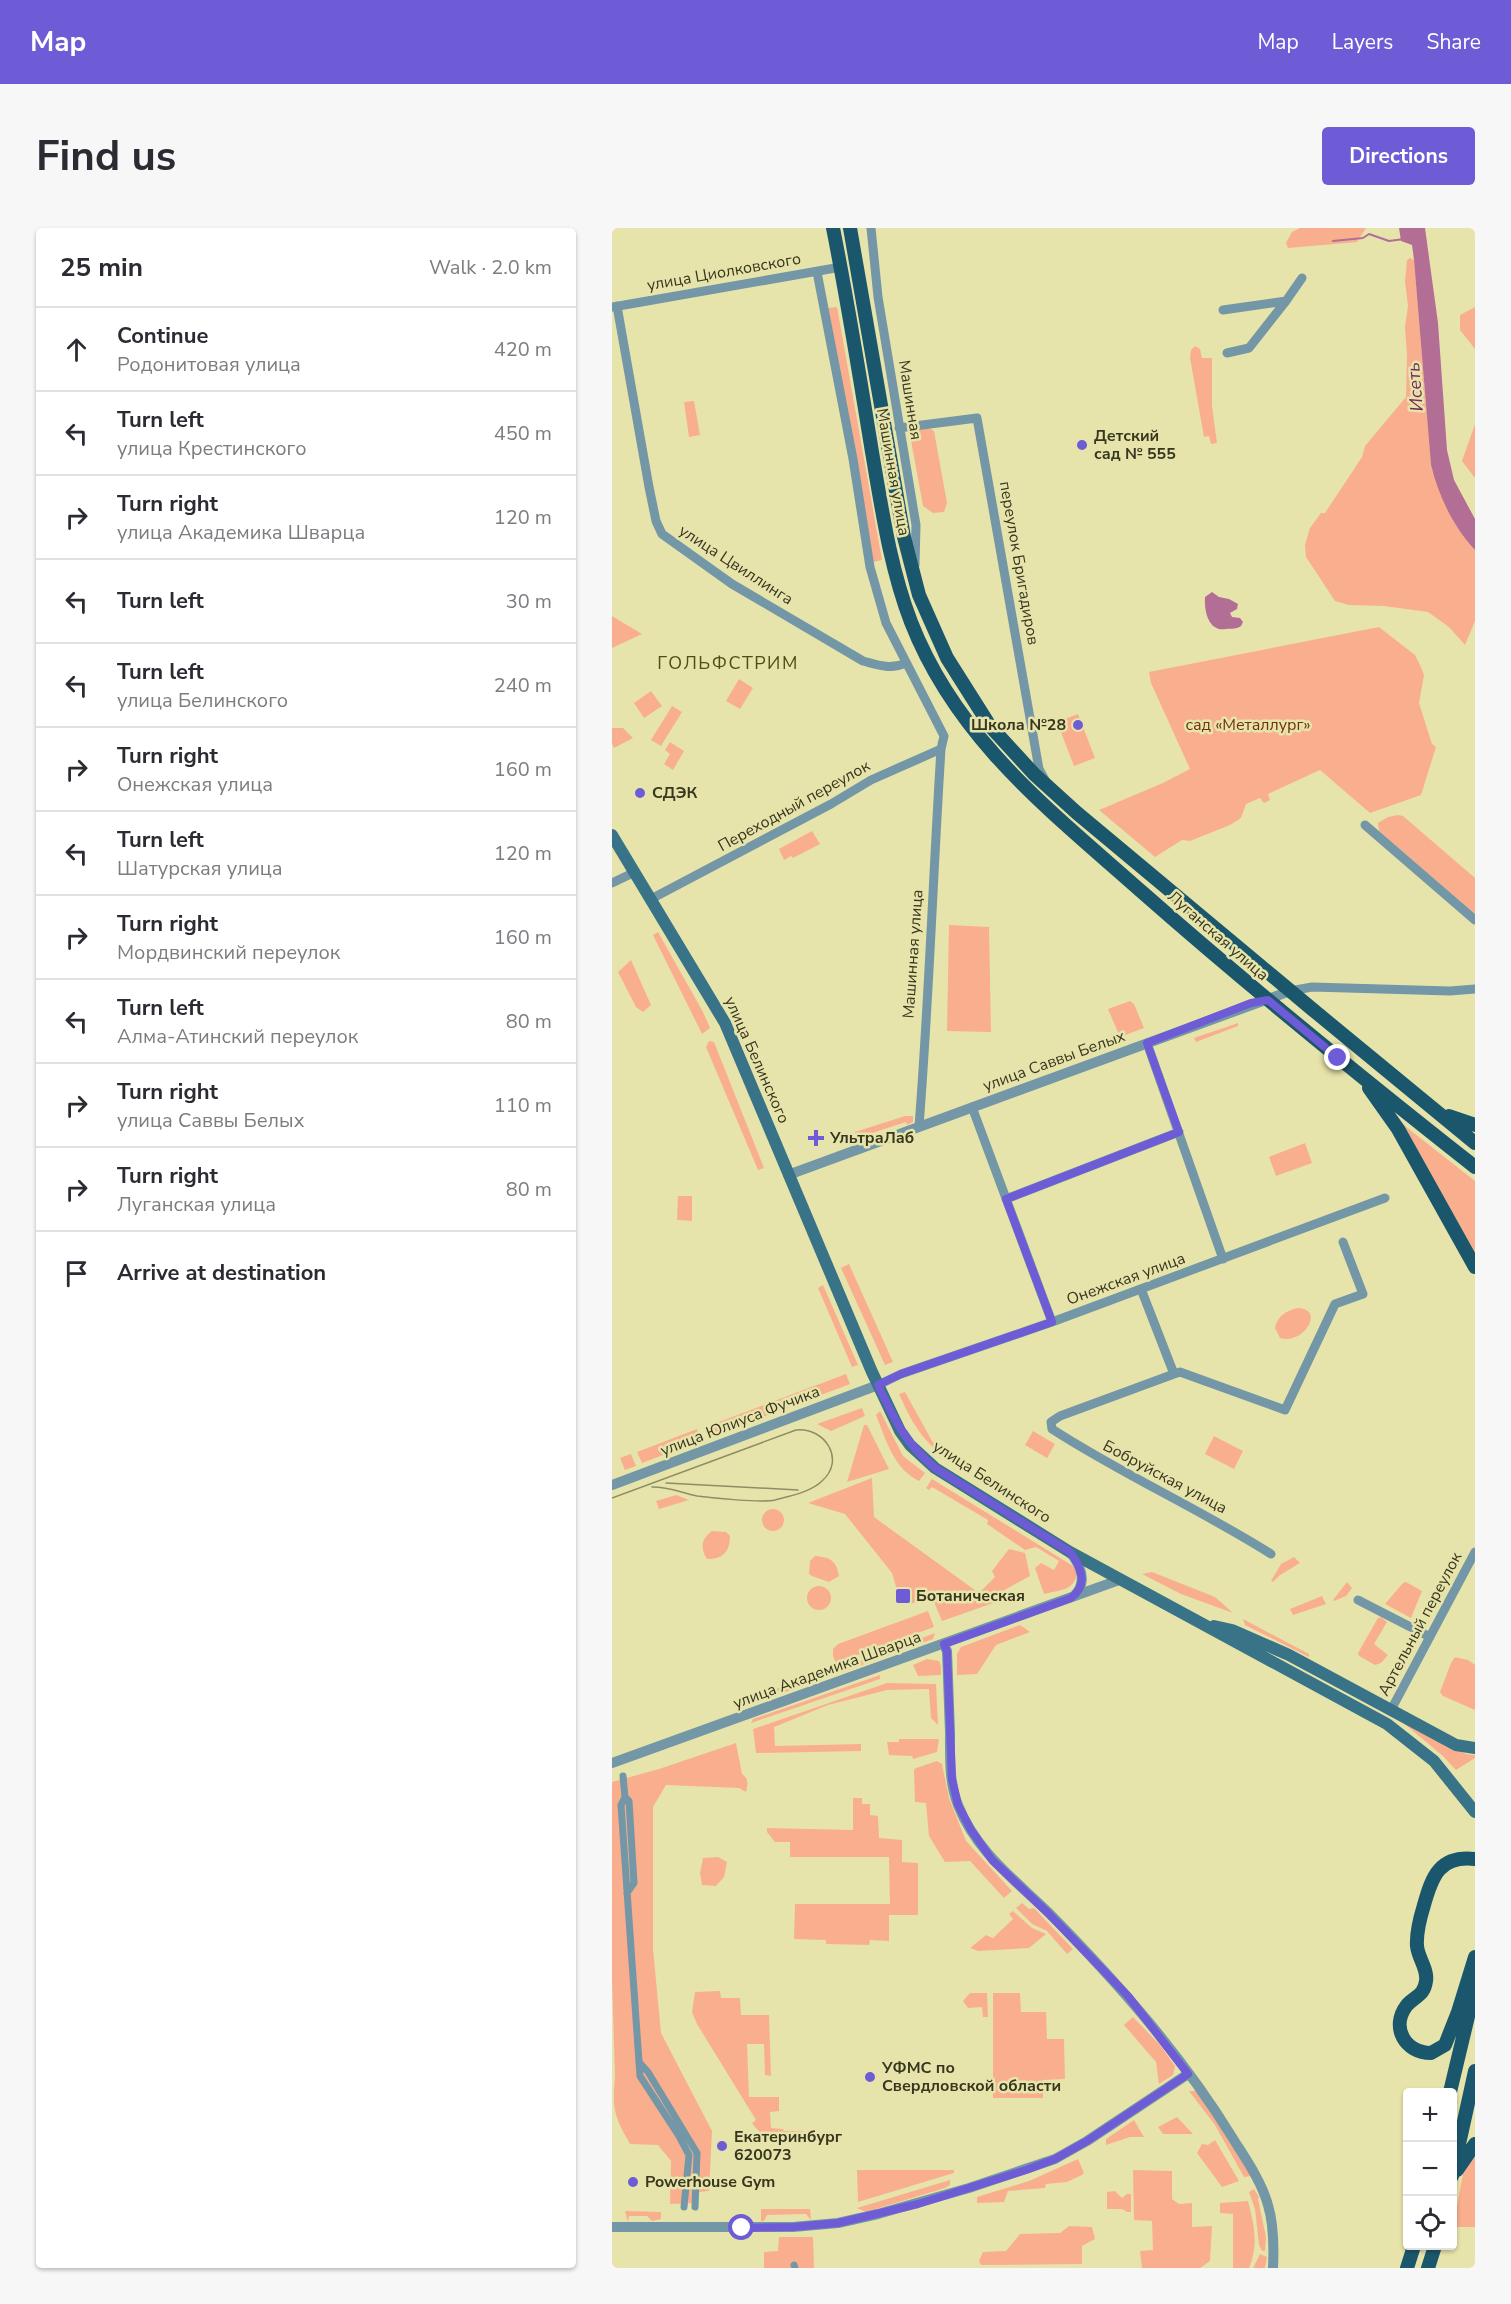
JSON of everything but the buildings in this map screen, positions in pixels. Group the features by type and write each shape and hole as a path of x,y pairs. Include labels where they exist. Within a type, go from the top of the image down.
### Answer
{"main road":[{"name":"Машинная улица","path":"833,228 891,558 911,623 933,668 958,710"},
{"name":"Машинная улица","path":"850,228 904,537 919,595 947,658 969,695"},
{"name":"Луганская улица","path":"969,695 990,726 1049,788 1475,1143"},
{"name":"Луганская улица","path":"958,710 972,730 1013,776 1063,824 1268,1000 1475,1167"},
{"name":"улица Белинского","path":"612,835 725,1023 878,1385 900,1431 921,1456 935,1468 1070,1552 1388,1724 1434,1761 1475,1812"},
{"path":"1359,1075 1398,1129 1475,1267"},
{"path":"1422,1099 1445,1114 1475,1125"},
{"path":"1202,1624 1232,1630 1279,1651 1456,1745 1475,1748"},
{"path":"1475,1859 1460,1859 1445,1864 1436,1872 1429,1886 1417,1938 1419,1957 1427,1979 1423,1991 1408,2004 1401,2019 1404,2039 1414,2051 1431,2054 1445,2045 1475,1957"},
{"path":"1451,2088 1475,1985"},
{"path":"1457,2153 1475,2071"},
{"path":"1457,2169 1475,2144"},
{"path":"1407,2268 1413,2250"},
{"path":"1428,2268 1434,2250"}],"street":[{"name":"Машинная","path":"871,228 878,297 916,525 914,576"},
{"name":"улица Циолковского","path":"615,307 841,267"},
{"path":"817,272 853,459 870,567 886,623 944,736 941,749"},
{"path":"1227,352 1250,348 1302,278"},
{"path":"1223,310 1286,301"},
{"name":"улица Цвиллинга","path":"615,307 656,521 662,534 732,584 863,661 884,667 897,667 906,663"},
{"name":"переулок Бригадиров","path":"899,428 977,418 1039,769 1049,788"},
{"name":"Переходный переулок","path":"651,899 831,804 871,780 941,749"},
{"name":"Машинная улица","path":"919,1126 924,1018 931,952 941,749"},
{"path":"1365,825 1475,920"},
{"path":"612,883 635,872"},
{"name":"улица Саввы Белых","path":"788,1175 1251,1003 1268,1000 1290,991 1312,987 1450,991 1475,989"},
{"path":"1147,1043 1223,1259"},
{"path":"972,1107 1052,1322"},
{"path":"1006,1199 1179,1132"},
{"name":"Онежская улица","path":"878,1385 901,1374 1052,1322 1385,1198"},
{"path":"1142,1289 1174,1374 1180,1372 1285,1410 1335,1304 1363,1294 1343,1242"},
{"name":"Бобруйская улица","path":"1174,1374 1060,1416 1051,1422 1052,1429 1087,1452 1197,1513 1232,1529 1271,1554"},
{"name":"улица Юлиуса Фучика","path":"612,1485 878,1385"},
{"path":"1070,1552 1078,1563 1082,1575 1081,1587 1071,1598"},
{"name":"Артельный переулок","path":"1391,1710 1475,1552"},
{"name":"улица Академика Шварца","path":"612,1763 1119,1580"},
{"path":"1358,1600 1430,1637"},
{"path":"944,1644 947,1652 952,1779 958,1805 971,1830 992,1860 1049,1914 1128,1996 1220,2118 1258,2180 1268,2205 1274,2240 1273,2268"},
{"path":"623,1776 625,1797 621,1804 640,2076 679,2136 688,2155 684,2207"},
{"path":"639,2062 648,2072 697,2153 695,2207"},
{"path":"612,2227 793,2227 838,2223 878,2214 988,2182 1055,2159 1087,2141 1188,2074"}],"green space":[{"path":"1300,228 1366,228 1357,242 1288,248 1286,243 1292,232"},
{"path":"1410,258 1414,260 1431,465 1448,510 1475,550 1475,621 1465,645 1449,627 1428,612 1384,606 1349,605 1335,601 1306,557 1305,545 1310,528 1321,513 1325,513 1362,457 1365,446 1406,397 1405,327 1408,306 1405,281 1407,260"},
{"path":"837,307 882,560 873,562 828,308"},
{"path":"1475,307 1475,349 1460,330 1460,315"},
{"path":"1195,346 1200,349 1202,358 1212,358 1212,406 1217,443 1211,444 1209,436 1204,437 1190,358 1191,350"},
{"path":"694,401 700,435 689,437 684,402"},
{"path":"1475,424 1475,478 1462,461"},
{"path":"929,428 934,431 947,503 944,512 933,513 923,506 910,435 914,430"},
{"path":"612,616 642,634 612,648"},
{"name":"сад «Металлург»","path":"1379,627 1415,655 1424,675 1419,703 1432,744 1436,747 1421,795 1370,813 1320,770 1268,794 1270,800 1264,803 1260,798 1246,804 1241,818 1230,825 1190,841 1182,840 1155,857 1099,810 1190,769 1151,683 1149,672"},
{"path":"739,679 753,688 740,709 726,701"},
{"path":"651,691 662,706 644,718 634,703"},
{"path":"672,706 682,712 661,746 651,740"},
{"path":"1078,714 1095,758 1074,766 1057,722"},
{"path":"612,728 623,728 633,738 614,748"},
{"path":"670,742 684,751 673,770 664,764 670,754 665,750"},
{"path":"1403,816 1475,878 1475,914 1379,831 1378,823 1388,817"},
{"path":"812,831 820,844 793,858 791,856 784,860 779,849"},
{"path":"949,925 989,927 991,1032 947,1031"},
{"path":"658,932 710,1028 702,1034 653,935"},
{"path":"631,960 651,1005 643,1012 636,1007 618,972"},
{"path":"1130,1001 1134,1004 1144,1028 1120,1037 1108,1009"},
{"path":"1238,1023 1238,1026 1196,1042 1194,1038"},
{"path":"709,1041 714,1042 764,1168 758,1170 706,1047"},
{"path":"905,1116 913,1116 913,1122 907,1125 906,1122 857,1138 855,1132"},
{"path":"1396,1119 1475,1181 1475,1258"},
{"path":"1305,1143 1312,1163 1276,1176 1269,1157"},
{"path":"678,1196 692,1196 692,1221 677,1220"},
{"path":"849,1264 893,1362 885,1365 841,1268"},
{"path":"823,1285 858,1365 852,1367 818,1288"},
{"path":"1297,1308 1306,1310 1310,1314 1311,1319 1308,1326 1297,1336 1289,1339 1280,1338 1275,1328 1278,1320 1286,1312"},
{"path":"846,1374 850,1384 715,1435 711,1425"},
{"path":"905,1392 932,1441 939,1447 934,1448 913,1423 899,1394"},
{"path":"862,1408 865,1416 831,1431 817,1424"},
{"path":"880,1411 903,1456 925,1473 919,1481 903,1469 892,1453 876,1415"},
{"path":"864,1425 867,1425 889,1469 847,1482"},
{"path":"697,1429 700,1441 642,1463 637,1452"},
{"path":"1033,1431 1055,1444 1047,1458 1025,1445"},
{"path":"1214,1436 1243,1451 1234,1469 1205,1454"},
{"path":"631,1454 636,1466 625,1470 620,1458"},
{"path":"872,1478 874,1517 979,1593 995,1577 992,1571 1009,1549 1025,1553 1030,1576 1001,1592 999,1601 942,1621 932,1597 907,1605 900,1600 892,1573 845,1514 808,1503"},
{"path":"932,1479 1073,1566 1077,1572 1073,1583 1066,1589 1044,1594 1035,1568 1041,1563 1054,1570 1059,1561 1036,1547 1025,1550 987,1524 988,1520 932,1487 929,1490 926,1488"},
{"path":"676,1495 689,1500 659,1509 656,1501"},
{"path":"773,1509 781,1512 784,1520 781,1528 773,1531 765,1528 762,1520 765,1512"},
{"path":"712,1531 726,1532 730,1536 730,1542 725,1554 707,1559 703,1551 703,1544"},
{"path":"815,1556 825,1557 832,1561 837,1567 839,1576 829,1582 809,1574 810,1561"},
{"path":"1294,1557 1300,1563 1273,1582 1271,1581 1281,1564"},
{"path":"1152,1572 1215,1597 1233,1613 1181,1594 1142,1574"},
{"path":"1347,1582 1352,1588 1346,1596 1334,1601 1333,1600"},
{"path":"1406,1582 1422,1591 1411,1618 1385,1604"},
{"path":"819,1586 827,1590 831,1598 827,1606 819,1610 811,1606 807,1598 811,1590"},
{"path":"1322,1596 1326,1604 1293,1615 1290,1609"},
{"path":"928,1611 934,1627 836,1663 833,1649 838,1644"},
{"path":"1381,1617 1387,1622 1374,1644 1388,1655 1381,1663 1375,1665 1359,1656 1358,1653 1378,1618"},
{"path":"1243,1619 1309,1654 1309,1657 1245,1625"},
{"path":"1020,1625 1030,1632 996,1645 977,1674 957,1675 957,1654 961,1647"},
{"path":"935,1633 933,1639 843,1672 839,1669"},
{"path":"1455,1657 1468,1660 1475,1665 1475,1710 1443,1696 1440,1692"},
{"path":"927,1659 939,1661 941,1675 918,1676 913,1665"},
{"path":"823,1672 821,1680 786,1692 773,1690"},
{"path":"880,1675 880,1679 751,1723 753,1719"},
{"path":"887,1683 936,1684 938,1725 931,1718 929,1689 887,1690 828,1705 774,1727 775,1746 861,1744 861,1751 756,1753 753,1729"},
{"path":"1401,1721 1466,1754 1475,1755 1475,1758 1456,1770 1443,1756"},
{"path":"899,1739 939,1739 937,1752 913,1759 912,1756 889,1755 887,1742 899,1742"},
{"path":"736,1743 742,1774 747,1782 746,1792 739,1788 666,1785 653,1807 653,1949 661,2033 712,2131 709,2191 698,2192 698,2203 670,2204 671,2161 658,2145 630,2144 617,2119 614,2105 612,1782"},
{"path":"937,1761 942,1764 949,1798 966,1841 1012,1891 1004,1898 970,1861 945,1862 929,1836 926,1803 915,1802 914,1770"},
{"path":"853,1798 862,1798 862,1804 870,1804 870,1815 878,1816 879,1838 902,1840 902,1862 918,1863 918,1915 889,1915 889,1941 870,1940 869,1945 826,1944 826,1940 794,1939 795,1904 890,1904 889,1857 790,1857 790,1842 775,1842 767,1832 767,1828 853,1830"},
{"path":"718,1857 727,1862 724,1877 716,1886 702,1885 700,1873 703,1858"},
{"path":"1022,1903 1029,1909 1034,1908 1073,1949 1067,1954 1047,1931 1032,1924 1016,1908"},
{"path":"1013,1911 1032,1928 1046,1934 1029,1948 978,1951 970,1948 986,1935 993,1938 1013,1919 1009,1914"},
{"path":"720,1991 721,1998 740,1998 741,2015 769,2015 771,2076 765,2075 764,2044 747,2044 749,2097 779,2097 779,2111 770,2112 771,2128 803,2131 802,2136 788,2140 774,2139 762,2133 752,2123 756,2120 697,2024 692,2012 695,1992"},
{"path":"970,1993 987,1993 988,2017 983,2017 982,2007 968,2008 963,2001"},
{"path":"993,1993 1020,1993 1021,2012 1046,2012 1047,2039 1064,2039 1065,2079 1043,2080 1043,2098 993,2098"},
{"path":"1133,2017 1160,2045 1175,2066 1173,2075 1159,2084 1156,2062 1124,2025"},
{"path":"1189,2091 1197,2091 1251,2176 1244,2177 1215,2125"},
{"path":"1177,2117 1193,2134 1163,2134 1158,2127"},
{"path":"1134,2120 1144,2137 1130,2137 1106,2145 1106,2139"},
{"path":"1215,2140 1239,2181 1222,2187 1197,2153 1202,2144 1208,2145"},
{"path":"1475,2157 1475,2227 1457,2227 1457,2206 1464,2169"},
{"path":"1078,2159 1084,2173 1067,2182 1046,2184 1045,2188 1008,2191 1004,2202 977,2203 977,2197 1029,2181"},
{"path":"857,2170 954,2170 954,2173 858,2202"},
{"path":"1133,2170 1172,2171 1172,2199 1179,2204 1192,2203 1192,2227 1212,2226 1210,2261 1200,2268 1142,2268 1140,2251 1153,2250 1152,2221 1134,2220"},
{"path":"950,2180 950,2185 945,2188 866,2212 857,2208"},
{"path":"1254,2189 1259,2197 1266,2237 1265,2251 1262,2251 1259,2245 1255,2209 1249,2192"},
{"path":"1115,2191 1122,2198 1131,2194 1131,2212 1122,2209 1107,2209 1107,2192"},
{"path":"1248,2201 1254,2234 1254,2251 1249,2268 1233,2268 1233,2214 1220,2213 1220,2203"},
{"path":"761,2209 810,2209 811,2220 806,2214 767,2215 764,2221 761,2221"},
{"path":"625,2211 661,2212 661,2219 652,2221 647,2216 629,2216 628,2222"},
{"path":"1069,2226 1092,2227 1095,2239 1082,2246 1082,2264 981,2265 979,2261 983,2252 1006,2251 1020,2234 1060,2233"},
{"path":"779,2237 813,2237 814,2268 764,2268 764,2252 778,2251"},
{"path":"1260,2254 1267,2257 1265,2268 1253,2268"}],"shaded area":[{"path":"1399,228 1425,228 1438,323 1447,450 1454,480 1475,519 1475,550 1460,531 1448,510 1431,465 1412,245 1401,241"},
{"path":"1212,592 1238,604 1237,609 1230,613 1232,617 1240,618 1243,622 1241,626 1220,629 1212,624 1207,615 1205,597"}],"waterway":[{"path":"1333,241 1363,238 1369,234 1389,241 1404,239"}],"tram line":[{"path":"612,1498 796,1430 806,1430 816,1434 829,1446 832,1455 829,1473 817,1485 800,1493 775,1500 748,1501 714,1498 652,1487"},
{"path":"666,1483 798,1490"}],"place":[{"name":"Детский сад № 555","path":"1082,445"},
{"name":"Школа №28","path":"1078,725"},
{"name":"СДЭК","path":"640,793"},
{"name":"УльтраЛаб","path":"816,1138"},
{"name":"Ботаническая","path":"903,1596"},
{"name":"УФМС по Свердловской области","path":"870,2077"},
{"name":"Екатеринбург 620073","path":"722,2146"},
{"name":"Powerhouse Gym","path":"633,2182"}],"district":[{"name":"ГОЛЬФСТРИМ","path":"728,663"}],"route":[{"path":"742,2228 838,2223 918,2204 1026,2170 1055,2159 1087,2141 1188,2074 1128,1996 982,1848 958,1805 952,1779 947,1652 944,1644 1071,1598 1081,1587 1081,1569 1070,1552 935,1468 921,1456 900,1431 878,1385 901,1374 1052,1322 1006,1199 1179,1132 1147,1043 1251,1003 1268,1000 1338,1058"}],"water label":[{"name":"Исеть","path":"1415,387"}]}
